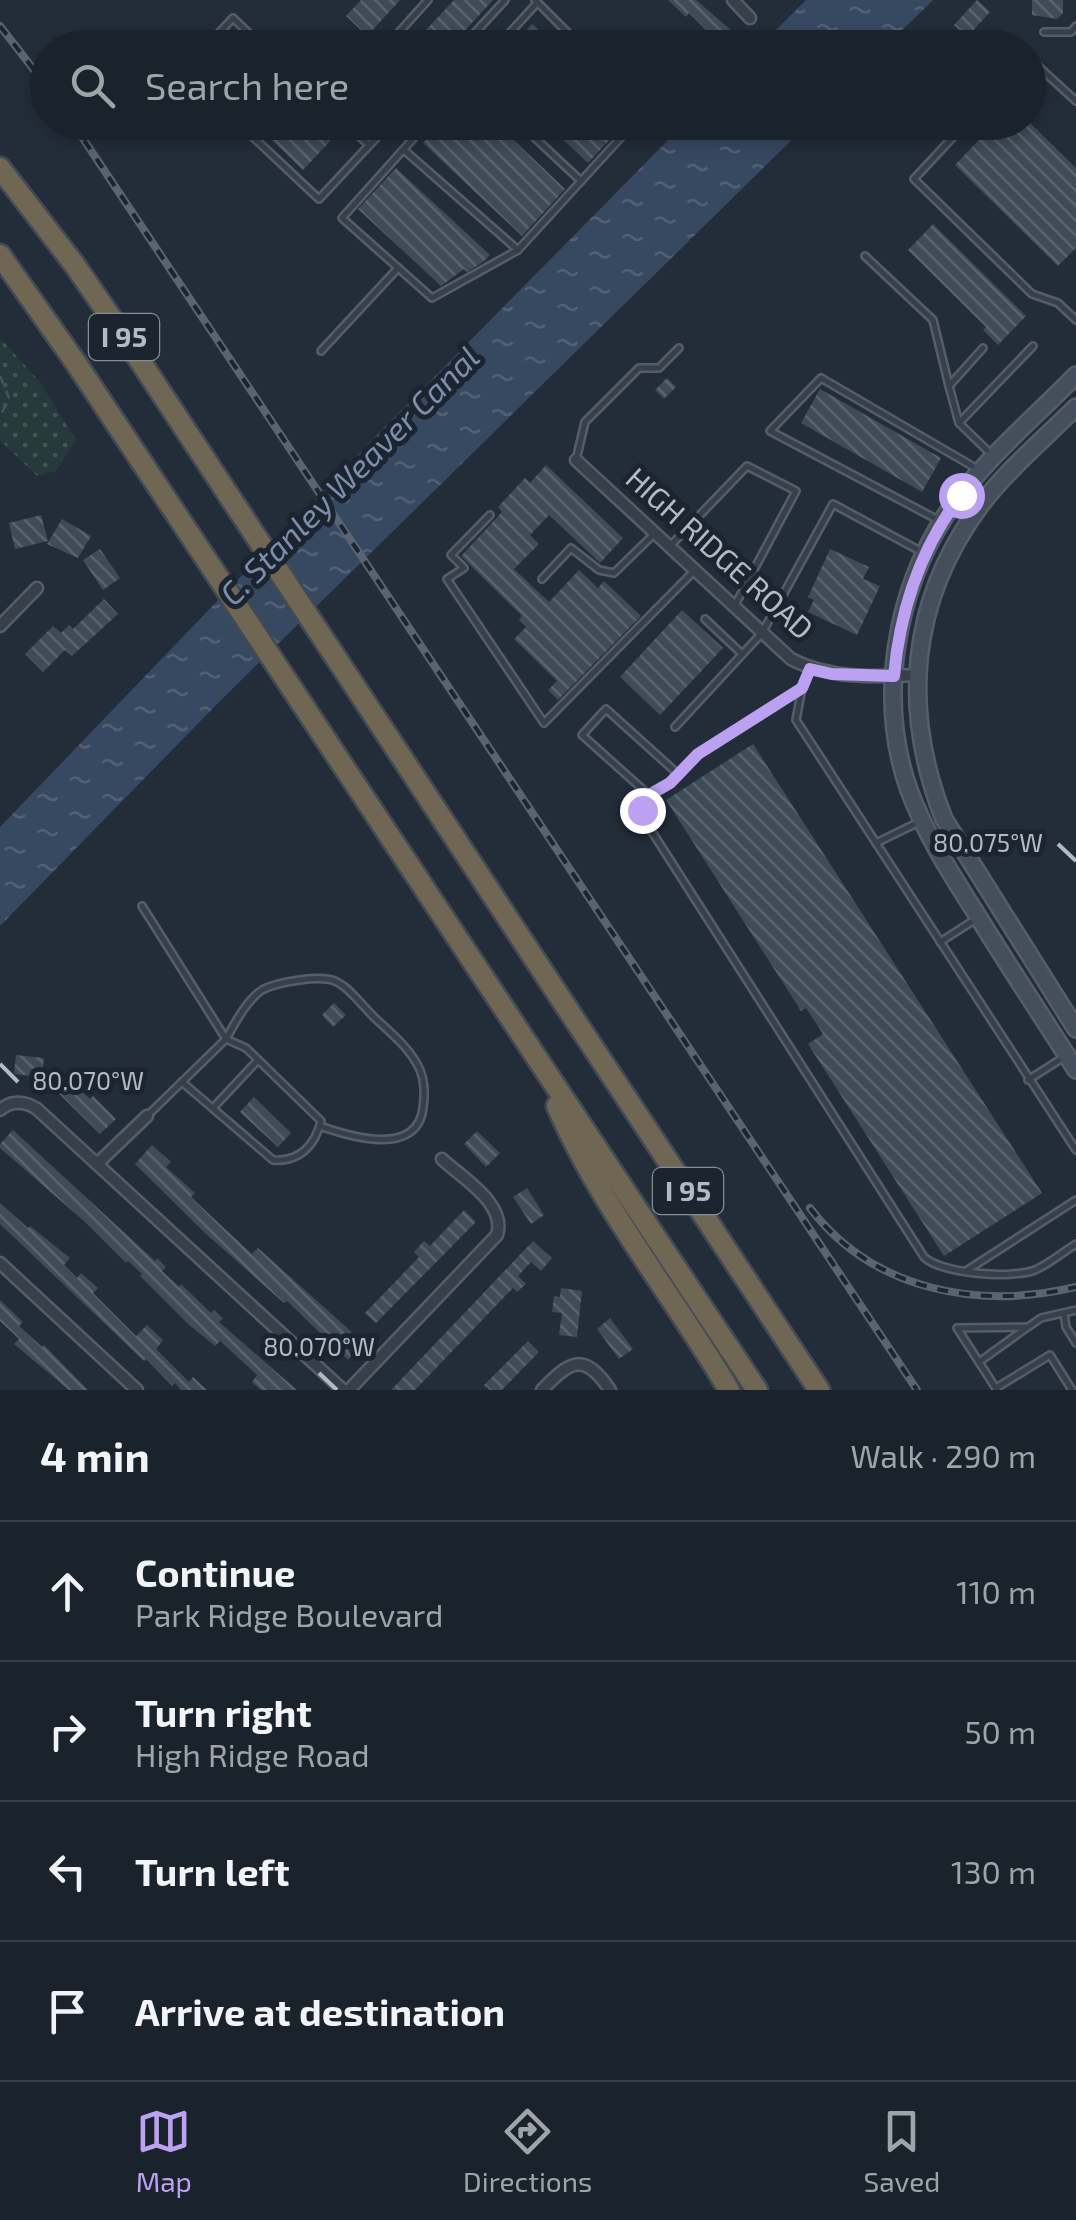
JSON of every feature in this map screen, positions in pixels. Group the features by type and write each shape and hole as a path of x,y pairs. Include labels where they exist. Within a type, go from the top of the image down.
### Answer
{"highway":[{"name":"I 95","path":"0,168 99,299 819,1388"},
{"name":"I 95","path":"0,255 76,362 757,1390"},
{"path":"534,1054 580,1159 728,1390"}],"street":[{"path":"732,0 750,18"},
{"path":"1076,375 982,471 942,522 925,553 905,606 894,676 894,718 901,762 922,820 978,917 1071,1052 1076,1070"},
{"path":"1076,407 982,503 958,539 938,576 923,628 917,676 920,737 932,789 942,812 958,844 1076,1029"},
{"name":"HIGH RIDGE ROAD","path":"576,460 791,659 832,674 917,676"},
{"path":"982,471 998,487"},
{"path":"0,626 37,588"},
{"path":"922,820 942,812"},
{"path":"0,1110 13,1103 30,1104 346,1390 497,1235 500,1226 496,1210 442,1159"},
{"path":"97,1164 147,1116"},
{"path":"0,1263 137,1390"},
{"path":"542,1390 562,1369 579,1364 595,1370 610,1390"}],"lane":[{"path":"401,30 428,0"},
{"path":"478,30 505,0"},
{"path":"511,30 536,1 565,30"},
{"path":"222,30 233,18 245,30"},
{"path":"1046,32 1070,32 1076,26"},
{"path":"1046,74 1076,102"},
{"path":"257,140 319,199 374,140"},
{"path":"363,140 369,146"},
{"path":"413,140 342,218 432,298 518,250 619,140"},
{"path":"538,140 582,181"},
{"path":"950,140 914,178 1032,294 1058,302 1076,320"},
{"path":"404,150 518,250"},
{"path":"865,256 933,320 958,423 995,458"},
{"path":"322,352 398,268"},
{"path":"958,423 1033,346"},
{"path":"576,460 585,422 638,368 658,368 678,348"},
{"path":"949,386 983,348"},
{"path":"942,522 770,431 820,378 982,471"},
{"path":"669,547 747,466 796,491 734,606"},
{"path":"675,728 762,632 833,504 925,553"},
{"path":"490,515 451,556 464,568 446,579 544,723 695,570"},
{"path":"542,579 571,548 599,570 614,573 654,534"},
{"path":"704,619 742,654"},
{"path":"810,669 796,720 1076,1150"},
{"path":"802,688 698,754 649,795 642,810 646,824 924,1257 939,1267 1022,1273 1036,1270 1076,1244"},
{"path":"649,795 582,735 606,709 678,774"},
{"path":"876,843 922,820"},
{"path":"142,906 226,1039 246,1048 321,1121 317,1137 299,1156 288,1161 273,1160 182,1082"},
{"path":"940,942 978,917"},
{"path":"147,1116 226,1039 243,1010 263,990 305,978 336,982 394,1035 423,1076 421,1123 410,1133 390,1140 362,1138 320,1126"},
{"path":"1028,1080 1071,1052"},
{"path":"214,1106 258,1060"},
{"path":"966,1270 1076,1200"},
{"path":"979,1362 1041,1318 1076,1310"},
{"path":"1064,1314 1066,1327 1076,1343"},
{"path":"1028,1327 957,1328 997,1389 1050,1355 1072,1390"}],"path":[{"path":"0,376 9,398 0,416"}],"green space":[{"path":"0,338 40,382 76,440 56,471 37,476 0,440"}],"water":[{"path":"806,0 933,0 902,30 776,30"},
{"name":"C. Stanley Weaver Canal","path":"668,140 792,140 223,698 0,926 0,827 376,436"}],"building":[{"path":"361,0 400,0 372,30 361,30 346,16"},
{"path":"454,0 493,0 466,30 426,30"},
{"path":"668,0 696,0 731,30 706,30 689,13 686,17"},
{"path":"977,0 990,12 973,30 959,30 954,25"},
{"path":"1032,0 1063,0 1063,13 1057,19 1032,15"},
{"path":"1046,139 1076,168 1076,248 1058,266 955,165 979,140"},
{"path":"272,140 331,140 303,170"},
{"path":"514,140 565,189 522,236 423,143"},
{"path":"563,140 609,140 588,163"},
{"path":"396,168 490,255 483,262 467,272 464,269 441,286 358,209"},
{"path":"933,224 1026,316 998,345 983,330 986,327 908,250"},
{"path":"667,378 676,387 664,399 655,390"},
{"path":"820,389 941,458 922,492 801,423"},
{"path":"546,465 623,538 600,563 549,515 530,535 539,544 514,569 549,602 579,570 598,588 604,581 641,616 558,700 548,690 557,681 514,639 526,627 519,620 522,616 461,556 502,512 498,507 525,478 530,483"},
{"path":"41,515 48,541 15,549 9,523"},
{"path":"62,519 91,536 78,558 47,544"},
{"path":"100,549 120,578 103,590 83,560"},
{"path":"830,549 869,567 863,579 880,586 857,635 808,612 814,600 808,597"},
{"path":"104,599 118,614 72,656 65,650 43,672 25,654 53,626 61,633 69,625 73,629"},
{"path":"682,610 723,648 660,715 620,677"},
{"path":"753,744 1042,1193 944,1256 808,1044 823,1034 806,1008 801,1011 666,800"},
{"path":"334,1003 346,1015 333,1027 322,1015"},
{"path":"16,1055 44,1058 42,1077 14,1074"},
{"path":"62,1073 67,1077 71,1073 78,1080 74,1084 116,1119 100,1134 50,1085"},
{"path":"254,1097 291,1133 278,1147 240,1112"},
{"path":"13,1130 155,1261 157,1258 166,1267 162,1271 179,1287 181,1284 211,1313 214,1310 223,1319 219,1322 297,1390 261,1390 252,1382 257,1375 220,1341 215,1346 187,1323 142,1274 0,1148"},
{"path":"477,1131 500,1153 486,1167 464,1144"},
{"path":"152,1145 171,1162 166,1167 195,1193 191,1197 226,1230 252,1254 258,1248 364,1343 348,1360 287,1301 284,1303 205,1233 135,1164"},
{"path":"527,1188 544,1215 531,1224 513,1197"},
{"path":"0,1203 70,1258 64,1265 77,1278 81,1273 98,1288 93,1293 136,1336 147,1325 163,1340 156,1349 189,1382 193,1377 207,1390 181,1390 175,1383 172,1386 144,1361 0,1224"},
{"path":"464,1210 476,1222 376,1323 365,1313 419,1257 414,1252 424,1241 430,1246"},
{"path":"533,1241 552,1258 541,1271 531,1262 518,1276 526,1284 517,1292 513,1288 415,1390 391,1390"},
{"path":"561,1288 582,1291 577,1337 559,1335 562,1313 552,1312 554,1296 560,1297"},
{"path":"0,1300 23,1322 19,1326 44,1345 88,1390 69,1390 14,1344 19,1339 0,1321"},
{"path":"610,1318 633,1349 619,1359 597,1329"},
{"path":"528,1341 539,1352 502,1390 490,1390 484,1385"}],"railway":[{"path":"0,26 30,65"},
{"path":"84,140 917,1390"},
{"path":"810,1208 865,1259 896,1276 930,1287 1002,1296 1076,1287"}],"route":[{"path":"642,810 649,795 670,783 698,754 802,688 810,669 832,674 894,676 899,633 911,588 927,548 961,495"}]}
